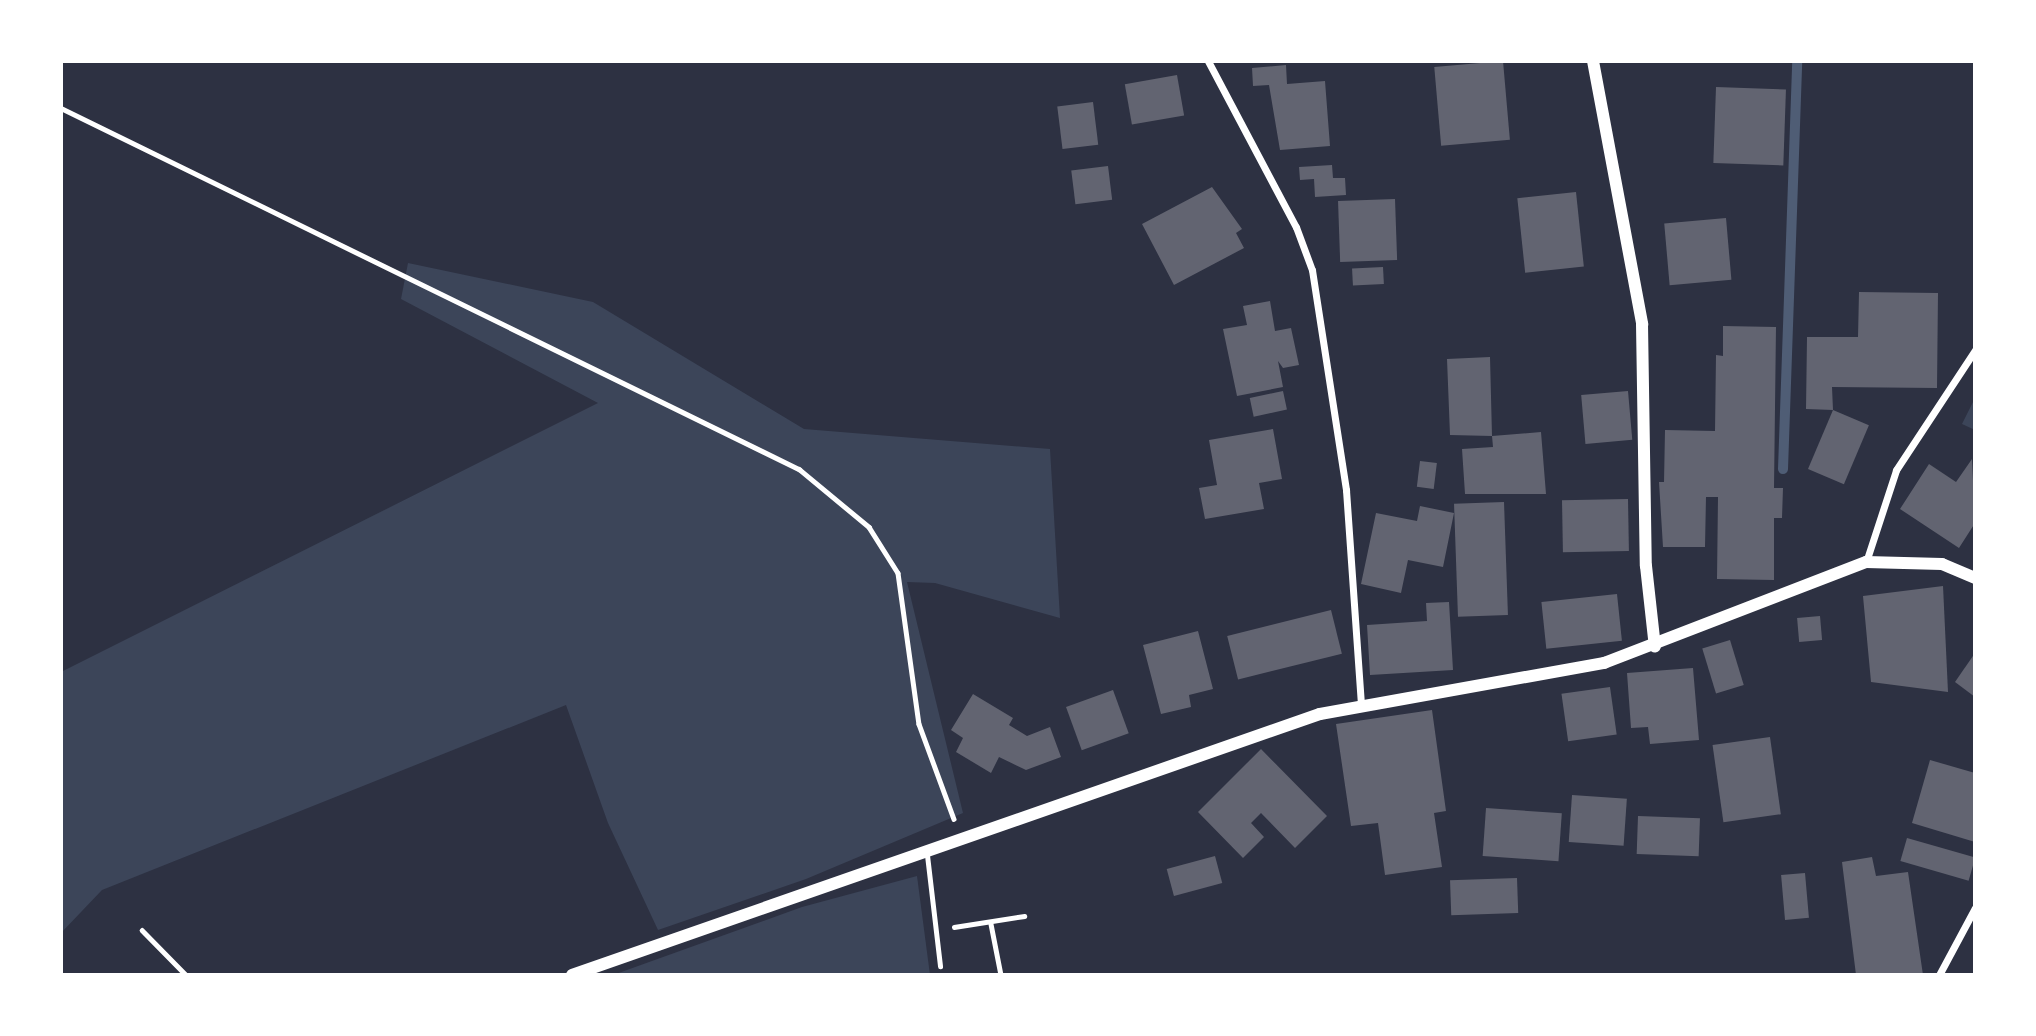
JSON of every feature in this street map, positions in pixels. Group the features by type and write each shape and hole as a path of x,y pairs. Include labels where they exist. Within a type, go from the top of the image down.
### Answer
{"street":[{"path":"1208,61 1296,226 1312,270 1346,490 1361,704"},
{"path":"1593,61 1642,324 1646,566 1655,646"},
{"path":"1866,562 1895,470 1975,350"},
{"path":"572,975 1361,704 1554,676 1655,646 1866,562 1942,564 1975,578"},
{"path":"1939,975 1975,908"}],"lane":[{"path":"927,855 940,966"}],"path":[{"path":"61,108 799,469 869,527 898,573 919,724 963,842"},
{"path":"935,929 991,924 1024,915"},
{"path":"991,924 1000,975"},
{"path":"142,930 187,975"}],"shaded area":[{"path":"408,263 593,302 804,429 1050,449 1060,618 935,583 907,582 963,813 806,879 658,930 608,823 566,705 102,890 61,933 61,672 598,403 401,299"},
{"path":"1975,398 1975,430 1962,424"},
{"path":"917,876 930,975 613,975 802,907"}],"building":[{"path":"1503,61 1510,140 1441,146 1434,67"},
{"path":"1286,65 1287,84 1325,81 1330,146 1280,150 1269,85 1253,86 1252,68"},
{"path":"1177,75 1184,115 1132,125 1125,84"},
{"path":"1716,87 1786,89 1783,165 1713,163"},
{"path":"1093,102 1098,145 1063,149 1057,106"},
{"path":"1332,165 1333,178 1345,178 1346,195 1315,197 1314,179 1300,180 1299,167"},
{"path":"1108,166 1112,200 1075,204 1071,171"},
{"path":"1212,187 1242,229 1236,233 1244,248 1174,285 1142,224"},
{"path":"1576,192 1584,267 1525,273 1517,198"},
{"path":"1395,199 1397,260 1340,262 1338,201"},
{"path":"1726,218 1731,280 1670,285 1664,223"},
{"path":"1383,267 1384,284 1353,286 1352,269"},
{"path":"1859,292 1938,293 1937,388 1832,387 1833,410 1806,409 1807,337 1858,337"},
{"path":"1270,301 1275,331 1291,328 1299,365 1283,368 1278,361 1283,387 1237,396 1223,329 1247,325 1243,306"},
{"path":"1723,326 1776,327 1774,488 1783,488 1782,518 1774,518 1774,580 1717,579 1718,497 1706,497 1705,547 1663,547 1659,482 1664,482 1665,430 1715,431 1716,355 1723,356"},
{"path":"1490,357 1492,436 1450,435 1447,359"},
{"path":"1283,391 1287,410 1254,417 1250,398"},
{"path":"1628,391 1632,440 1585,444 1581,395"},
{"path":"1833,410 1869,425 1844,484 1808,469"},
{"path":"1273,429 1282,479 1259,483 1264,509 1205,519 1199,488 1217,485 1209,440"},
{"path":"1541,432 1546,494 1465,494 1462,449 1493,447 1492,436"},
{"path":"1972,459 1975,523 1959,548 1900,509 1929,464 1956,482"},
{"path":"1420,461 1437,463 1434,489 1417,487"},
{"path":"1628,499 1629,551 1563,552 1562,500"},
{"path":"1504,502 1508,615 1458,617 1454,504"},
{"path":"1420,506 1454,513 1443,567 1408,560 1401,593 1361,584 1376,513 1417,521"},
{"path":"1943,586 1948,692 1871,682 1863,596"},
{"path":"1617,594 1622,641 1546,649 1541,602"},
{"path":"1449,602 1453,670 1370,675 1367,625 1427,621 1426,603"},
{"path":"1331,610 1342,654 1238,680 1227,636"},
{"path":"1820,616 1822,640 1799,642 1797,618"},
{"path":"1198,631 1213,689 1189,695 1191,707 1161,714 1143,645"},
{"path":"1730,640 1744,685 1716,693 1702,648"},
{"path":"1975,653 1975,697 1955,682"},
{"path":"1693,668 1699,740 1650,744 1648,727 1631,728 1627,673"},
{"path":"1610,687 1617,735 1568,741 1561,694"},
{"path":"1113,690 1129,733 1082,750 1066,707"},
{"path":"973,694 1013,718 1009,725 1027,736 1050,727 1061,757 1026,770 999,757 991,773 956,752 963,738 951,730"},
{"path":"1432,710 1446,811 1434,813 1442,867 1385,875 1378,823 1351,826 1336,724"},
{"path":"1770,737 1781,814 1723,822 1713,745"},
{"path":"1261,749 1327,816 1295,848 1261,813 1251,823 1264,837 1243,858 1198,812"},
{"path":"1930,760 1975,773 1975,842 1912,823"},
{"path":"1572,795 1627,799 1624,846 1569,842"},
{"path":"1486,808 1562,813 1558,861 1483,856"},
{"path":"1638,816 1700,818 1699,856 1637,854"},
{"path":"1907,838 1975,857 1969,881 1900,861"},
{"path":"1215,856 1222,883 1174,896 1167,869"},
{"path":"1872,857 1876,876 1908,872 1923,975 1856,975 1842,862"},
{"path":"1805,873 1809,918 1785,920 1781,875"},
{"path":"1517,878 1518,913 1451,915 1450,880"}],"waterway":[{"path":"1783,469 1797,61"}]}
